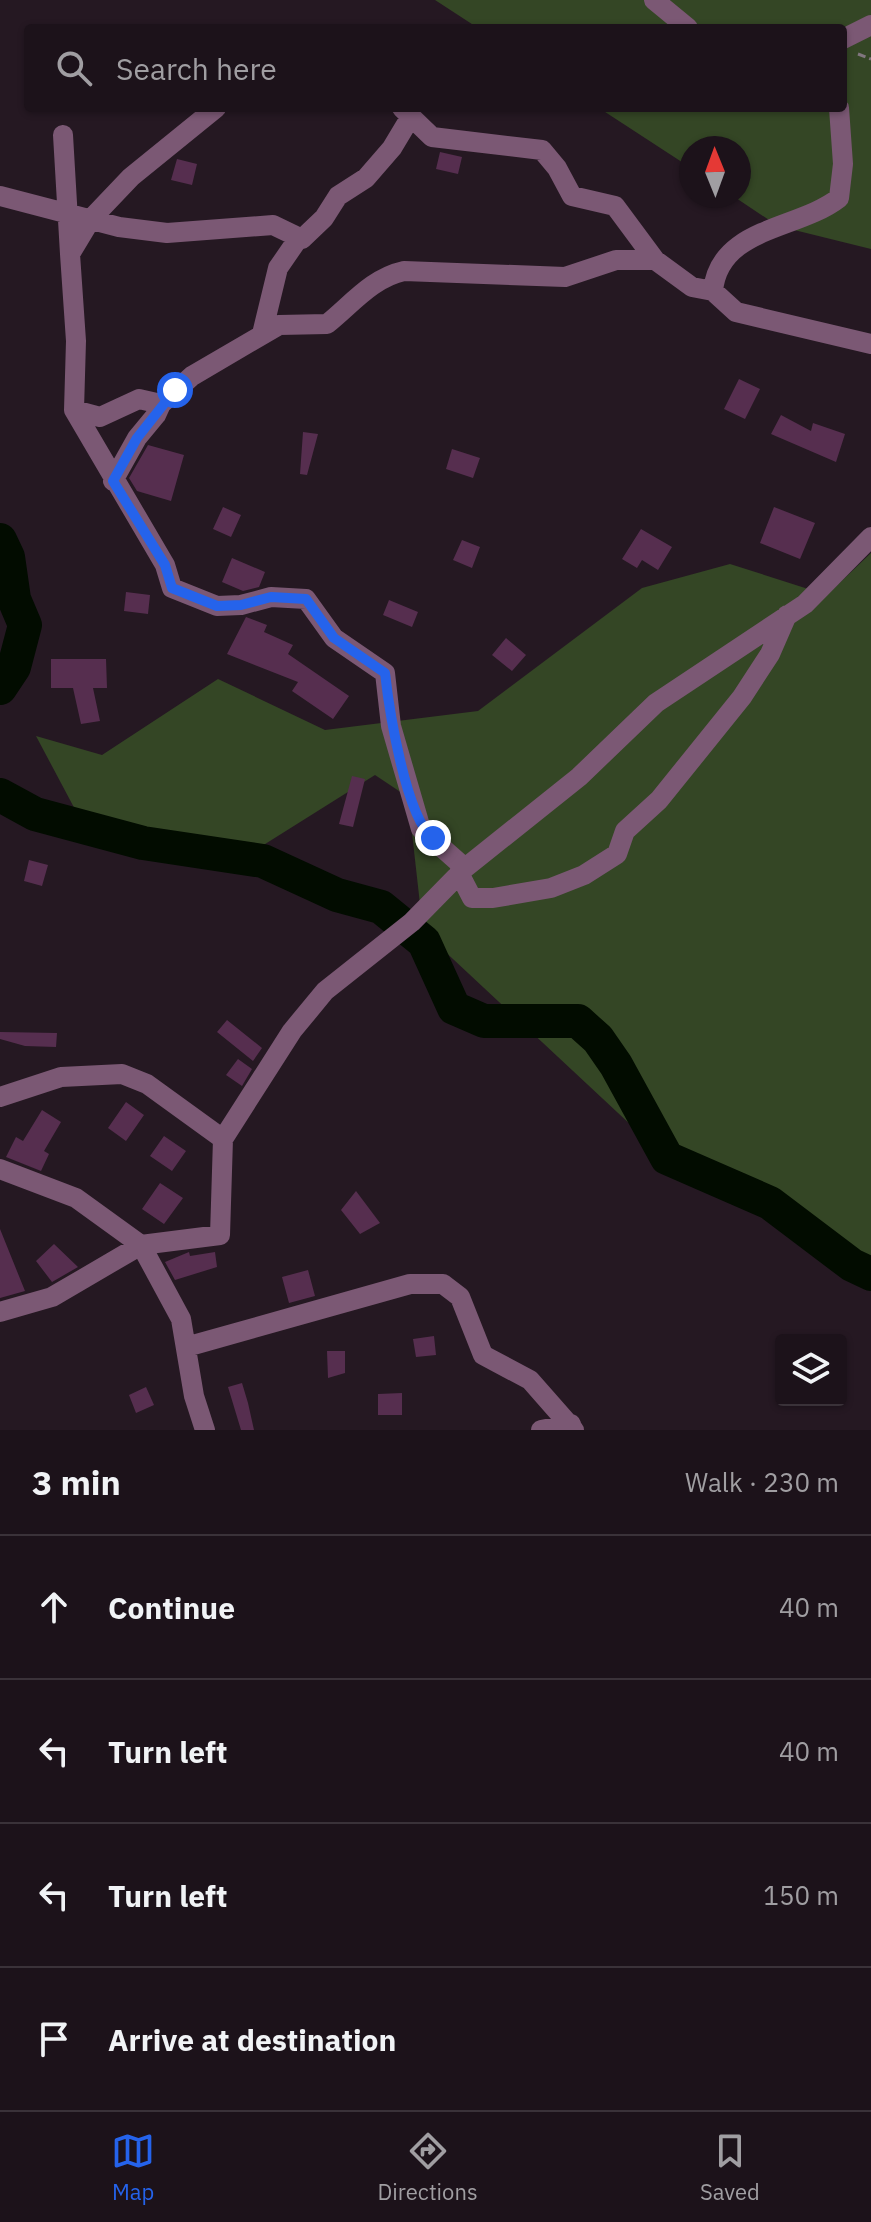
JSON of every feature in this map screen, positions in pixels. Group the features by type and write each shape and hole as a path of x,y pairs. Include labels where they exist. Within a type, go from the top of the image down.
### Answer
{"street":[{"path":"654,0 683,24"},
{"path":"847,37 871,25"},
{"path":"70,254 91,219 131,177 211,112"},
{"path":"713,291 721,263 740,246 839,198 843,164 839,112"},
{"path":"262,334 269,318 278,268 298,239 316,227 338,196 366,178 392,148 406,113 432,137 542,150 557,168 572,196 615,206 655,260 692,287 713,291 736,312 871,344"},
{"path":"63,135 76,341 74,410 165,565 172,588 217,606 241,605 271,597 306,599 334,638 385,673 391,726 421,829 462,871 472,898 493,898 551,888 584,875 617,854 625,831 659,800 742,697 770,654 787,615"},
{"path":"0,196 91,219 167,233 273,225 298,239"},
{"path":"113,481 161,404 192,376 279,325 327,324 377,280 404,271 565,277 616,260 655,260"},
{"path":"74,410 100,417 139,399 161,404"},
{"path":"0,1312 52,1297 141,1245 220,1235 223,1139 292,1031 325,991 406,927 462,871 579,777 656,703 805,604 871,537"},
{"path":"0,1097 61,1077 122,1074 147,1084 223,1139"},
{"path":"0,1169 76,1198 141,1245 181,1319 194,1396 205,1430"},
{"path":"186,1347 410,1284 443,1284 460,1297 483,1355 530,1380 572,1427"},
{"path":"541,1430 572,1427"}],"green space":[{"path":"435,0 871,0 871,249 778,226 751,208 751,136 679,136 679,160 605,112 847,112 847,24 472,24"},
{"path":"871,553 871,1266 692,1182 423,931 408,797 375,775 222,871 95,847 36,736 102,755 218,679 325,730 478,711 642,588 730,564 827,595"}],"building":[{"path":"440,152 462,157 458,174 436,169"},
{"path":"177,159 197,164 192,185 171,180"},
{"path":"739,379 760,389 745,419 724,409"},
{"path":"781,415 811,431 813,423 845,434 836,462 771,434"},
{"path":"303,432 318,434 307,475 300,474"},
{"path":"148,445 184,455 171,501 137,491 129,478"},
{"path":"452,449 480,458 473,478 446,469"},
{"path":"223,507 241,515 231,537 213,529"},
{"path":"774,507 815,523 800,559 760,543"},
{"path":"641,529 672,547 658,570 642,560 637,568 622,559"},
{"path":"462,540 480,547 472,568 453,560"},
{"path":"232,558 265,572 259,587 243,591 222,582"},
{"path":"126,592 150,595 148,614 124,611"},
{"path":"389,600 418,612 412,627 383,615"},
{"path":"246,617 267,625 264,632 293,645 288,654 349,696 333,719 292,691 298,682 227,654"},
{"path":"506,638 526,655 512,671 492,655"},
{"path":"51,659 106,659 107,688 93,688 100,721 81,724 73,688 51,688"},
{"path":"352,776 365,779 353,827 339,824"},
{"path":"29,860 48,865 42,886 24,881"},
{"path":"227,1020 262,1048 253,1061 217,1032"},
{"path":"0,1032 57,1033 56,1047 25,1046 0,1039"},
{"path":"238,1059 252,1069 242,1086 226,1075"},
{"path":"126,1102 144,1115 126,1141 108,1128"},
{"path":"42,1110 61,1122 44,1151 49,1154 41,1171 6,1157 16,1137 23,1141"},
{"path":"164,1136 186,1151 172,1171 150,1156"},
{"path":"160,1183 183,1198 164,1224 142,1209"},
{"path":"356,1191 380,1223 360,1234 341,1210"},
{"path":"0,1229 25,1291 0,1298"},
{"path":"54,1244 78,1267 52,1282 36,1261"},
{"path":"189,1252 190,1256 215,1252 217,1267 175,1280 165,1262"},
{"path":"308,1270 315,1296 289,1303 282,1277"},
{"path":"434,1336 436,1355 416,1357 413,1339"},
{"path":"327,1351 345,1351 345,1373 328,1378"},
{"path":"242,1383 254,1430 241,1430 228,1387"},
{"path":"146,1387 154,1405 136,1413 129,1395"},
{"path":"402,1393 402,1415 378,1415 378,1394"}],"waterway":[{"path":"0,540 8,557 14,599 25,625 14,667 0,688"},
{"path":"0,795 35,814 143,843 263,861 337,895 381,907 424,942 454,1008 484,1021 578,1021 598,1039 616,1065 667,1158 770,1203 852,1265 871,1274"}],"route":[{"path":"175,390 137,438 113,481 165,565 172,588 201,597 217,606 241,605 271,597 306,599 334,638 385,673 391,726 403,768 421,829 433,838"}]}
